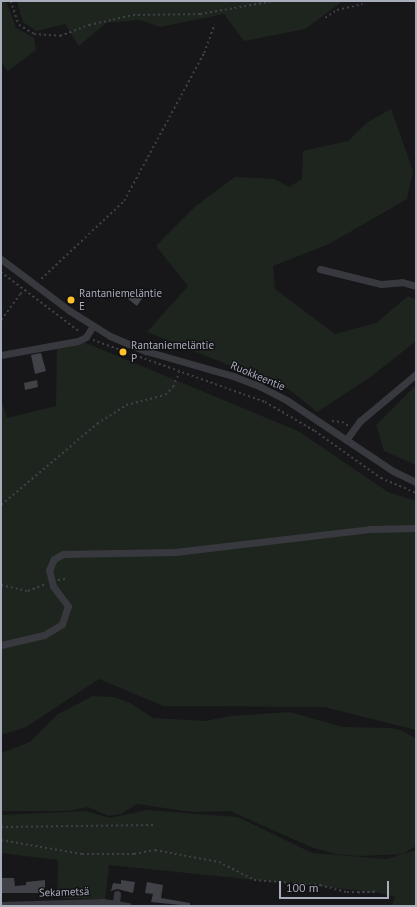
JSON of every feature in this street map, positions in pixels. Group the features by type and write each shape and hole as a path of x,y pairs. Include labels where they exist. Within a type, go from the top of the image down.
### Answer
{"street":[{"name":"Ruokkeentie","path":"1,259 93,326 146,351 233,376 261,387 288,401 393,471 416,482"},
{"path":"320,269 381,284 402,282 416,286"},
{"path":"1,355 78,341 86,337 93,326"},
{"path":"346,440 360,421 416,374"},
{"path":"1,645 44,635 62,624 67,614 68,606 51,581 51,564 58,556 69,552 175,552 370,529 416,528"},
{"path":"117,894 121,905"},
{"name":"Sekametsä","path":"1,905 41,900 80,904 121,905"}],"path":[{"path":"11,1 19,25 34,34 60,36 89,25 133,16 214,12 274,1"},
{"path":"325,18 337,10 362,4"},
{"path":"1,320 25,290 36,285 49,269 124,201 204,52 214,26"},
{"path":"1,272 86,337 180,372 242,392 285,412 381,478 416,493"},
{"path":"1,505 97,424 126,405 165,395 173,387 180,372"},
{"path":"1,585 28,591 51,581 66,579"},
{"path":"1,827 153,825"},
{"path":"1,840 82,854 134,854 155,850 219,862 254,880 320,885 347,892 375,892 358,893"}],"shaded area":[{"path":"1,1 6,1 16,28 34,38 36,50 8,71 1,62"},
{"path":"17,1 343,1 305,29 244,41 224,14 160,27 140,20 106,23 79,46 65,24 36,31 23,22"},
{"path":"391,109 413,171 407,199 329,244 273,266 275,289 335,334 376,323 408,296 416,300 416,341 372,376 317,412 290,390 147,332 188,286 156,246 197,205 235,177 274,179 289,187 302,179 303,151 348,141 368,122"},
{"path":"81,341 298,431 388,492 416,501 416,730 324,707 163,706 99,679 26,727 1,735 1,399 7,418 56,406 57,348"},
{"path":"416,385 416,465 384,451 376,425"},
{"path":"93,696 114,697 130,703 153,718 205,721 231,716 289,712 343,727 392,728 403,731 416,739 416,846 403,854 416,850 416,906 392,906 395,897 375,892 109,865 105,899 57,898 58,860 1,853 1,815 86,811 110,818 147,810 238,817 312,853 387,859 402,854 359,856 335,854 311,847 230,811 192,812 137,804 121,814 109,816 88,807 68,811 1,811 1,753 30,742 58,714"}],"building":[{"path":"134,290 143,297 137,306 128,299"},
{"path":"41,353 46,371 35,374 31,355"},
{"path":"37,380 38,387 25,390 24,383"},
{"path":"1,878 14,878 15,886 26,885 26,882 45,880 45,893 1,893"},
{"path":"121,880 135,882 133,893 117,889 111,891 113,883 121,884"},
{"path":"147,882 163,885 161,898 190,903 190,906 151,902 153,894 145,893"}],"place":[{"name":"Rantaniemeläntie E","path":"71,300"},
{"name":"Rantaniemeläntie P","path":"123,352"}]}
